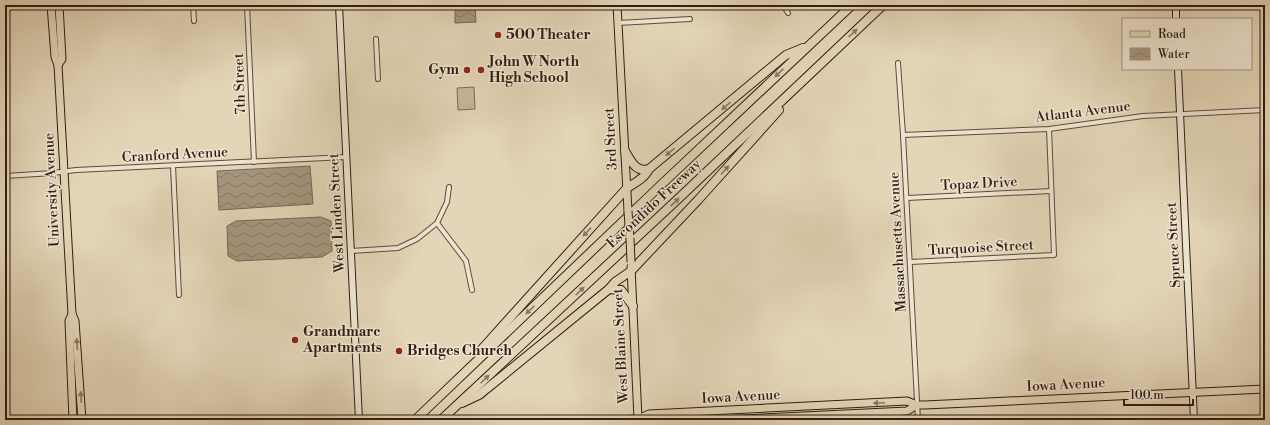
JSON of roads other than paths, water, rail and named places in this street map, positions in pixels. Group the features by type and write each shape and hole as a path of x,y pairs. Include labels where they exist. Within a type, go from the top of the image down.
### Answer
{"highway":[{"name":"Escondido Freeway","path":"415,420 658,187 852,5"},
{"name":"Escondido Freeway","path":"441,420 883,5"},
{"path":"445,391 519,307 627,192 647,173 649,169 786,55 808,47"},
{"path":"456,406 479,395 609,289 615,282 631,271 699,199 824,60"},
{"path":"625,151 637,168 644,170 649,169"},
{"path":"609,289 621,290 633,306"}],"main road":[{"name":"University Avenue","path":"58,65 62,59 59,5"},
{"name":"West Linden Street","path":"339,5 359,420"},
{"name":"3rd Street","path":"617,5 631,271"},
{"path":"1176,5 1176,18"},
{"name":"University Avenue","path":"51,7 55,57 58,65 72,314 75,321 82,420"},
{"path":"51,7 55,9 56,12 58,35 61,44"},
{"name":"Spruce Street","path":"1178,70 1194,420"},
{"name":"West Blaine Street","path":"631,271 639,420"},
{"name":"University Avenue","path":"72,314 69,321 69,346 73,420"},
{"path":"69,346 74,370 79,374"},
{"name":"Iowa Avenue","path":"615,420 639,420 649,414 907,401 917,404 1063,399 1265,389"},
{"name":"Iowa Avenue","path":"720,420 908,411 917,404"}],"street":[{"path":"193,5 194,21"},
{"name":"7th Street","path":"247,5 254,162"},
{"path":"783,5 788,13"},
{"path":"618,23 690,19"},
{"path":"376,39 378,79"},
{"name":"Massachusetts Avenue","path":"898,62 907,198 918,420"},
{"name":"Atlanta Avenue","path":"903,136 1049,129 1143,116 1265,110"},
{"path":"1049,129 1051,191"},
{"name":"Cranford Avenue","path":"5,176 76,170 346,157"},
{"path":"173,166 179,295"},
{"path":"351,251 403,247 417,239 437,223 447,202 449,187"},
{"name":"Topaz Drive","path":"907,198 1051,191"},
{"name":"Turquoise Street","path":"910,262 1054,255 1051,191"},
{"path":"437,223 466,261 472,290"}],"water":[{"path":"475,6 476,22 455,23 455,7"},
{"path":"310,166 313,204 219,210 217,171"},
{"path":"321,217 331,221 332,251 322,257 237,261 228,256 227,226 236,221"}],"place":[{"name":"500 Theater","path":"498,35"},
{"name":"Gym","path":"467,70"},
{"name":"John W North High School","path":"481,70"},
{"name":"Grandmarc Apartments","path":"295,340"},
{"name":"Bridges Church","path":"399,351"}]}
